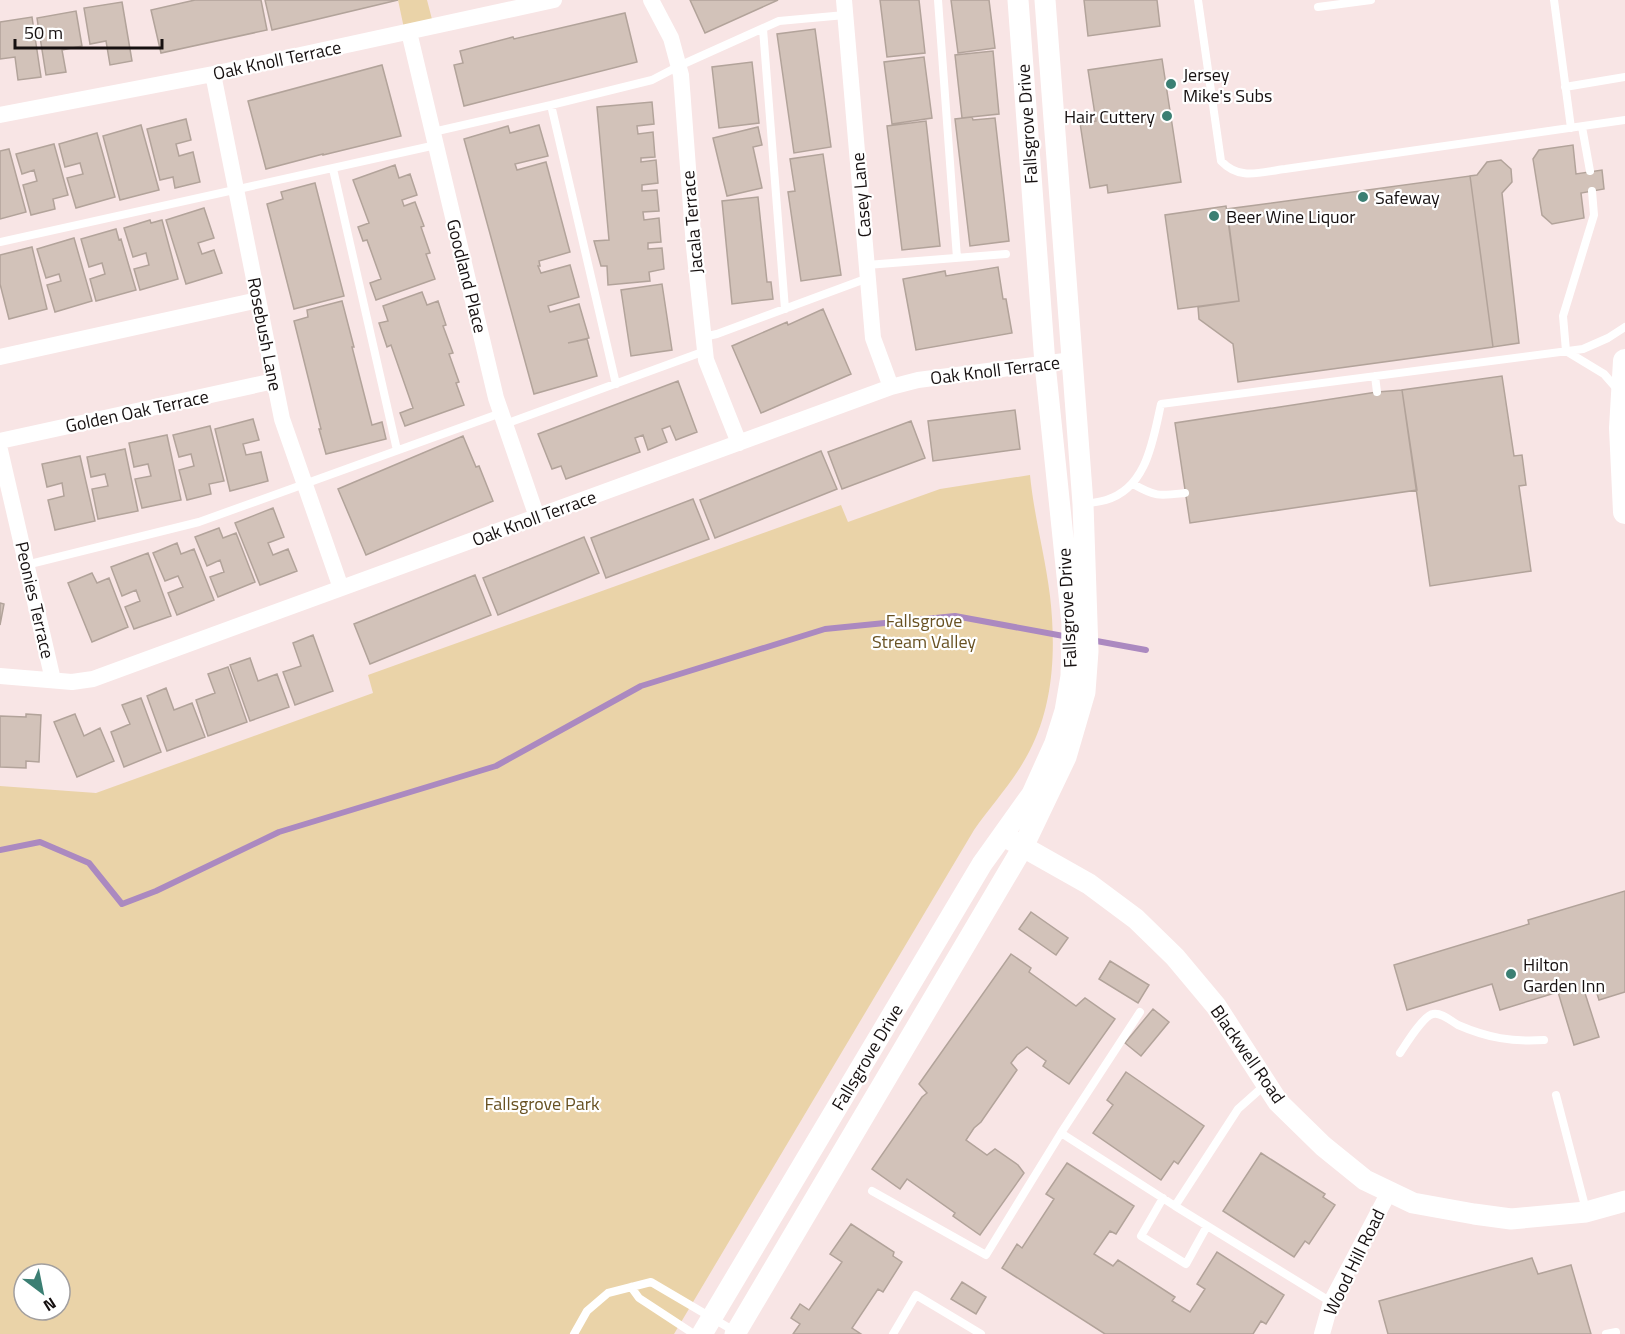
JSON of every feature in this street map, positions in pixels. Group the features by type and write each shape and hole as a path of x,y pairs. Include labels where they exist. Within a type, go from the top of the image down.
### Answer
{"main road":[{"path":"1625,361 1621,428 1625,512"}],"street":[{"name":"Oak Knoll Terrace","path":"0,115 213,74 554,0"},
{"name":"Jacala Terrace","path":"651,0 672,38 681,75 694,247 706,360 739,443"},
{"name":"Fallsgrove Drive","path":"1018,0 1045,364 1080,625"},
{"name":"Fallsgrove Drive","path":"737,1333 1023,847 1066,758 1085,692 1080,651 1083,504 1045,0"},
{"name":"Casey Lane","path":"845,7 873,338 891,387"},
{"name":"Goodland Place","path":"409,32 496,398 537,517"},
{"name":"Rosebush Lane","path":"213,74 282,419 341,588"},
{"path":"0,357 258,300"},
{"name":"Oak Knoll Terrace","path":"0,676 72,682 93,679 891,387 918,380 1072,360"},
{"name":"Golden Oak Terrace","path":"0,441 274,381"},
{"name":"Peonies Terrace","path":"0,450 53,680"},
{"name":"Fallsgrove Drive","path":"707,1325 982,864 1032,794 1055,743 1065,711 1071,676 1080,651"},
{"name":"Blackwell Road","path":"1003,835 1089,884 1136,919 1175,957 1216,1006 1278,1102 1323,1146 1365,1180 1413,1203 1511,1219 1586,1212 1625,1201"},
{"name":"Wood Hill Road","path":"1322,1334 1331,1302 1389,1192"}],"lane":[{"path":"939,0 957,258"},
{"path":"1197,0 1221,161 1228,169 1238,173 1272,171 1625,120"},
{"path":"1318,7 1371,0"},
{"path":"1554,0 1571,128"},
{"path":"0,242 333,169 550,105 652,80 778,21 845,7"},
{"path":"763,29 784,309"},
{"path":"1565,87 1625,77"},
{"path":"550,105 616,384"},
{"path":"1582,127 1590,171"},
{"path":"333,169 398,450"},
{"path":"1566,351 1563,316 1594,215 1592,191"},
{"path":"26,565 198,522 398,450 616,384 704,344 717,334 784,309 867,271 957,258 1006,254"},
{"path":"1083,504 1106,500 1120,494 1132,484 1143,468 1153,441 1161,404 1583,349 1608,338 1625,327"},
{"path":"1566,351 1605,374 1623,396"},
{"path":"1375,376 1377,392"},
{"path":"1132,484 1152,495 1185,493"},
{"path":"872,1191 986,1255 1060,1133 1140,1012"},
{"path":"1400,1053 1425,1018 1432,1014 1440,1015 1488,1036 1520,1041 1544,1040"},
{"path":"1175,1206 1238,1109 1266,1084"},
{"path":"1556,1095 1586,1212"},
{"path":"1060,1133 1331,1302"},
{"path":"1162,1198 1141,1236 1186,1264 1207,1226"},
{"path":"574,1334 587,1311 608,1293 651,1282 707,1325 737,1333"},
{"path":"632,1287 639,1298 694,1334"},
{"path":"893,1334 916,1295 981,1334"},
{"path":"1606,1334 1616,1332"}],"green space":[{"path":"398,0 427,0 434,27 405,33"},
{"path":"1030,475 1052,616 1053,656 1044,715 1023,763 974,830 674,1334 0,1334 0,786 96,793 373,693 368,675 841,505 848,522 940,489"}],"building":[{"path":"195,0 261,0 267,30 161,53 151,10"},
{"path":"265,0 398,0 272,30"},
{"path":"690,0 778,0 705,33"},
{"path":"880,0 919,0 925,53 887,57"},
{"path":"951,0 989,0 995,48 958,53"},
{"path":"1084,0 1157,0 1160,26 1088,36"},
{"path":"122,2 132,61 110,65 106,41 90,44 84,8"},
{"path":"76,11 82,46 62,50 66,72 46,75 37,18"},
{"path":"625,13 637,62 464,106 454,65 463,63 460,51"},
{"path":"32,17 41,77 18,80 15,57 0,59 0,22"},
{"path":"815,29 831,147 794,153 777,34"},
{"path":"993,51 999,114 962,118 955,55"},
{"path":"924,57 932,118 892,124 884,62"},
{"path":"1162,59 1181,182 1108,193 1107,185 1090,188 1080,123 1096,121 1088,70"},
{"path":"752,62 759,123 719,128 712,67"},
{"path":"382,65 401,136 266,169 248,101"},
{"path":"652,102 654,124 637,126 638,134 653,132 655,157 641,158 641,162 656,160 658,183 642,185 642,191 657,190 659,211 643,212 644,220 659,218 661,242 648,243 648,249 662,248 664,269 649,272 650,281 608,285 607,266 601,266 594,241 609,240 597,107"},
{"path":"972,117 973,120 995,118 1009,241 970,246 955,119"},
{"path":"186,119 191,140 176,144 179,156 193,152 200,182 175,188 173,177 160,180 147,129"},
{"path":"926,121 940,246 902,250 887,126"},
{"path":"141,125 159,190 120,200 103,136"},
{"path":"539,125 548,156 515,164 517,170 546,162 570,252 539,261 540,266 538,266 541,273 570,265 579,297 548,306 550,312 579,304 589,338 568,343 587,339 597,376 534,394 464,139 508,126 510,133"},
{"path":"758,127 762,145 753,147 762,188 727,196 713,138"},
{"path":"97,133 115,197 76,208 67,178 83,174 80,163 65,167 59,144"},
{"path":"54,144 68,195 53,199 55,209 31,215 23,185 37,181 34,170 22,174 16,154"},
{"path":"1573,145 1576,174 1602,170 1604,189 1581,193 1584,218 1552,224 1542,215 1533,159 1539,150"},
{"path":"9,149 26,212 0,219 0,151"},
{"path":"823,154 841,275 801,281 788,192 795,191 790,159"},
{"path":"1501,160 1511,169 1512,182 1502,193 1519,343 1493,347 1470,176 1477,175 1487,162"},
{"path":"395,165 399,178 410,174 417,195 402,200 404,206 415,202 424,226 421,227 430,253 426,254 435,279 376,300 370,283 381,279 367,240 363,241 358,227 369,223 353,180"},
{"path":"1470,176 1493,347 1238,382 1233,344 1199,319 1198,307 1239,301 1227,209"},
{"path":"315,183 344,296 294,309 267,204 283,199 281,192"},
{"path":"758,197 767,282 771,282 773,299 732,304 722,201"},
{"path":"1226,206 1239,301 1178,309 1165,215"},
{"path":"204,208 214,238 198,243 202,254 214,250 222,273 186,284 166,220"},
{"path":"150,220 151,223 162,220 178,279 140,290 134,269 149,265 146,253 133,257 124,228"},
{"path":"116,229 136,290 96,301 90,279 105,274 102,263 89,267 81,239"},
{"path":"74,238 92,301 55,312 47,285 61,281 59,274 46,278 37,249"},
{"path":"32,247 47,309 9,319 0,284 0,255"},
{"path":"998,267 1012,333 916,350 903,279 945,271 946,276"},
{"path":"662,284 672,350 631,356 621,290"},
{"path":"422,292 427,305 438,301 446,325 443,326 453,353 449,354 459,382 456,383 464,405 405,426 400,413 413,408 391,345 387,347 379,323 388,321 383,306"},
{"path":"342,301 372,425 382,422 386,439 326,454 294,321 308,317 307,310"},
{"path":"823,309 851,374 761,413 732,346"},
{"path":"1502,376 1514,456 1522,455 1526,485 1519,486 1531,571 1430,586 1402,390"},
{"path":"678,381 697,432 676,440 670,426 662,429 667,442 648,450 643,435 635,438 640,452 566,479 561,466 552,469 538,434"},
{"path":"1402,390 1417,490 1190,523 1175,423"},
{"path":"1015,410 1020,449 933,461 928,421"},
{"path":"253,419 259,440 243,444 246,455 261,452 268,481 230,491 215,429"},
{"path":"911,421 925,458 842,489 828,452"},
{"path":"210,426 224,481 209,484 211,494 187,500 179,470 194,466 191,454 179,457 173,435"},
{"path":"167,435 181,500 142,508 135,479 151,476 148,464 134,467 129,443"},
{"path":"463,436 476,467 479,466 493,501 366,555 338,489"},
{"path":"125,449 138,511 98,519 92,489 108,486 105,474 91,477 87,457"},
{"path":"821,451 837,489 715,538 700,500"},
{"path":"80,456 95,521 55,530 48,500 64,496 62,483 47,487 42,464"},
{"path":"693,499 709,539 606,578 591,538"},
{"path":"273,508 284,537 268,543 273,555 288,549 297,571 260,585 235,523"},
{"path":"219,528 223,538 236,533 255,582 218,597 210,577 224,572 220,560 207,566 195,537"},
{"path":"584,537 599,573 498,615 483,578"},
{"path":"177,543 181,554 194,549 214,600 177,615 168,593 183,587 178,576 165,581 153,553"},
{"path":"148,553 171,616 134,629 125,607 140,601 136,590 122,596 111,567"},
{"path":"92,573 97,583 109,578 128,627 92,642 68,583"},
{"path":"475,575 491,615 370,664 354,624"},
{"path":"0,603 4,604 0,625"},
{"path":"313,635 333,691 295,705 283,672 301,666 293,643"},
{"path":"250,658 258,681 277,674 289,707 250,721 230,665"},
{"path":"228,667 247,722 208,736 196,700 215,693 208,674"},
{"path":"166,688 174,710 192,703 205,737 167,751 147,696"},
{"path":"141,698 161,752 124,767 111,732 130,724 122,705"},
{"path":"26,714 41,715 39,762 26,761 26,768 0,767 0,716 26,717"},
{"path":"75,714 84,736 100,728 114,761 77,777 54,722"},
{"name":"Hilton Garden Inn","path":"1625,891 1625,992 1599,1000 1594,984 1583,987 1599,1037 1574,1045 1558,992 1500,1010 1492,984 1407,1010 1394,965 1529,924 1528,920"},
{"path":"1031,912 1068,938 1056,955 1019,929"},
{"path":"1011,954 1031,968 1029,972 1076,1006 1085,998 1115,1019 1069,1084 1043,1066 1046,1061 1027,1047 1011,1063 1017,1070 966,1140 987,1155 995,1149 1018,1165 1024,1173 980,1235 953,1216 955,1213 907,1179 900,1189 872,1169 927,1093 919,1084"},
{"path":"1110,961 1149,985 1138,1003 1099,979"},
{"path":"1153,1009 1169,1022 1141,1056 1125,1043"},
{"path":"1126,1072 1204,1126 1178,1164 1174,1161 1161,1180 1093,1133 1113,1105 1107,1100"},
{"path":"1261,1153 1325,1194 1323,1197 1335,1205 1309,1244 1305,1241 1294,1257 1223,1211"},
{"path":"1067,1163 1134,1206 1116,1234 1110,1231 1094,1254 1113,1266 1118,1260 1175,1297 1172,1301 1190,1312 1205,1289 1197,1284 1217,1252 1284,1295 1266,1324 1261,1321 1253,1334 1105,1334 1002,1268 1017,1244 1022,1248 1054,1199 1046,1194"},
{"path":"851,1224 894,1252 893,1256 902,1262 883,1292 878,1289 852,1328 861,1334 793,1334 800,1324 791,1318 800,1304 809,1310 842,1262 830,1254"},
{"path":"1532,1258 1538,1274 1571,1265 1591,1334 1388,1334 1379,1301"},
{"path":"962,1282 986,1297 976,1314 951,1299"}],"waterway":[{"path":"0,850 40,842 89,863 122,904 156,891 279,832 496,766 641,686 825,629 955,616 1069,637"},
{"path":"1091,640 1146,650"}],"place":[{"name":"Jersey Mike's Subs","path":"1171,84"},
{"name":"Hair Cuttery","path":"1167,116"},
{"name":"Safeway","path":"1363,197"},
{"name":"Beer Wine Liquor","path":"1214,216"},
{"name":"Hilton Garden Inn","path":"1511,974"}],"park label":[{"name":"Fallsgrove Stream Valley","path":"924,630"},
{"name":"Fallsgrove Park","path":"542,1103"}]}
